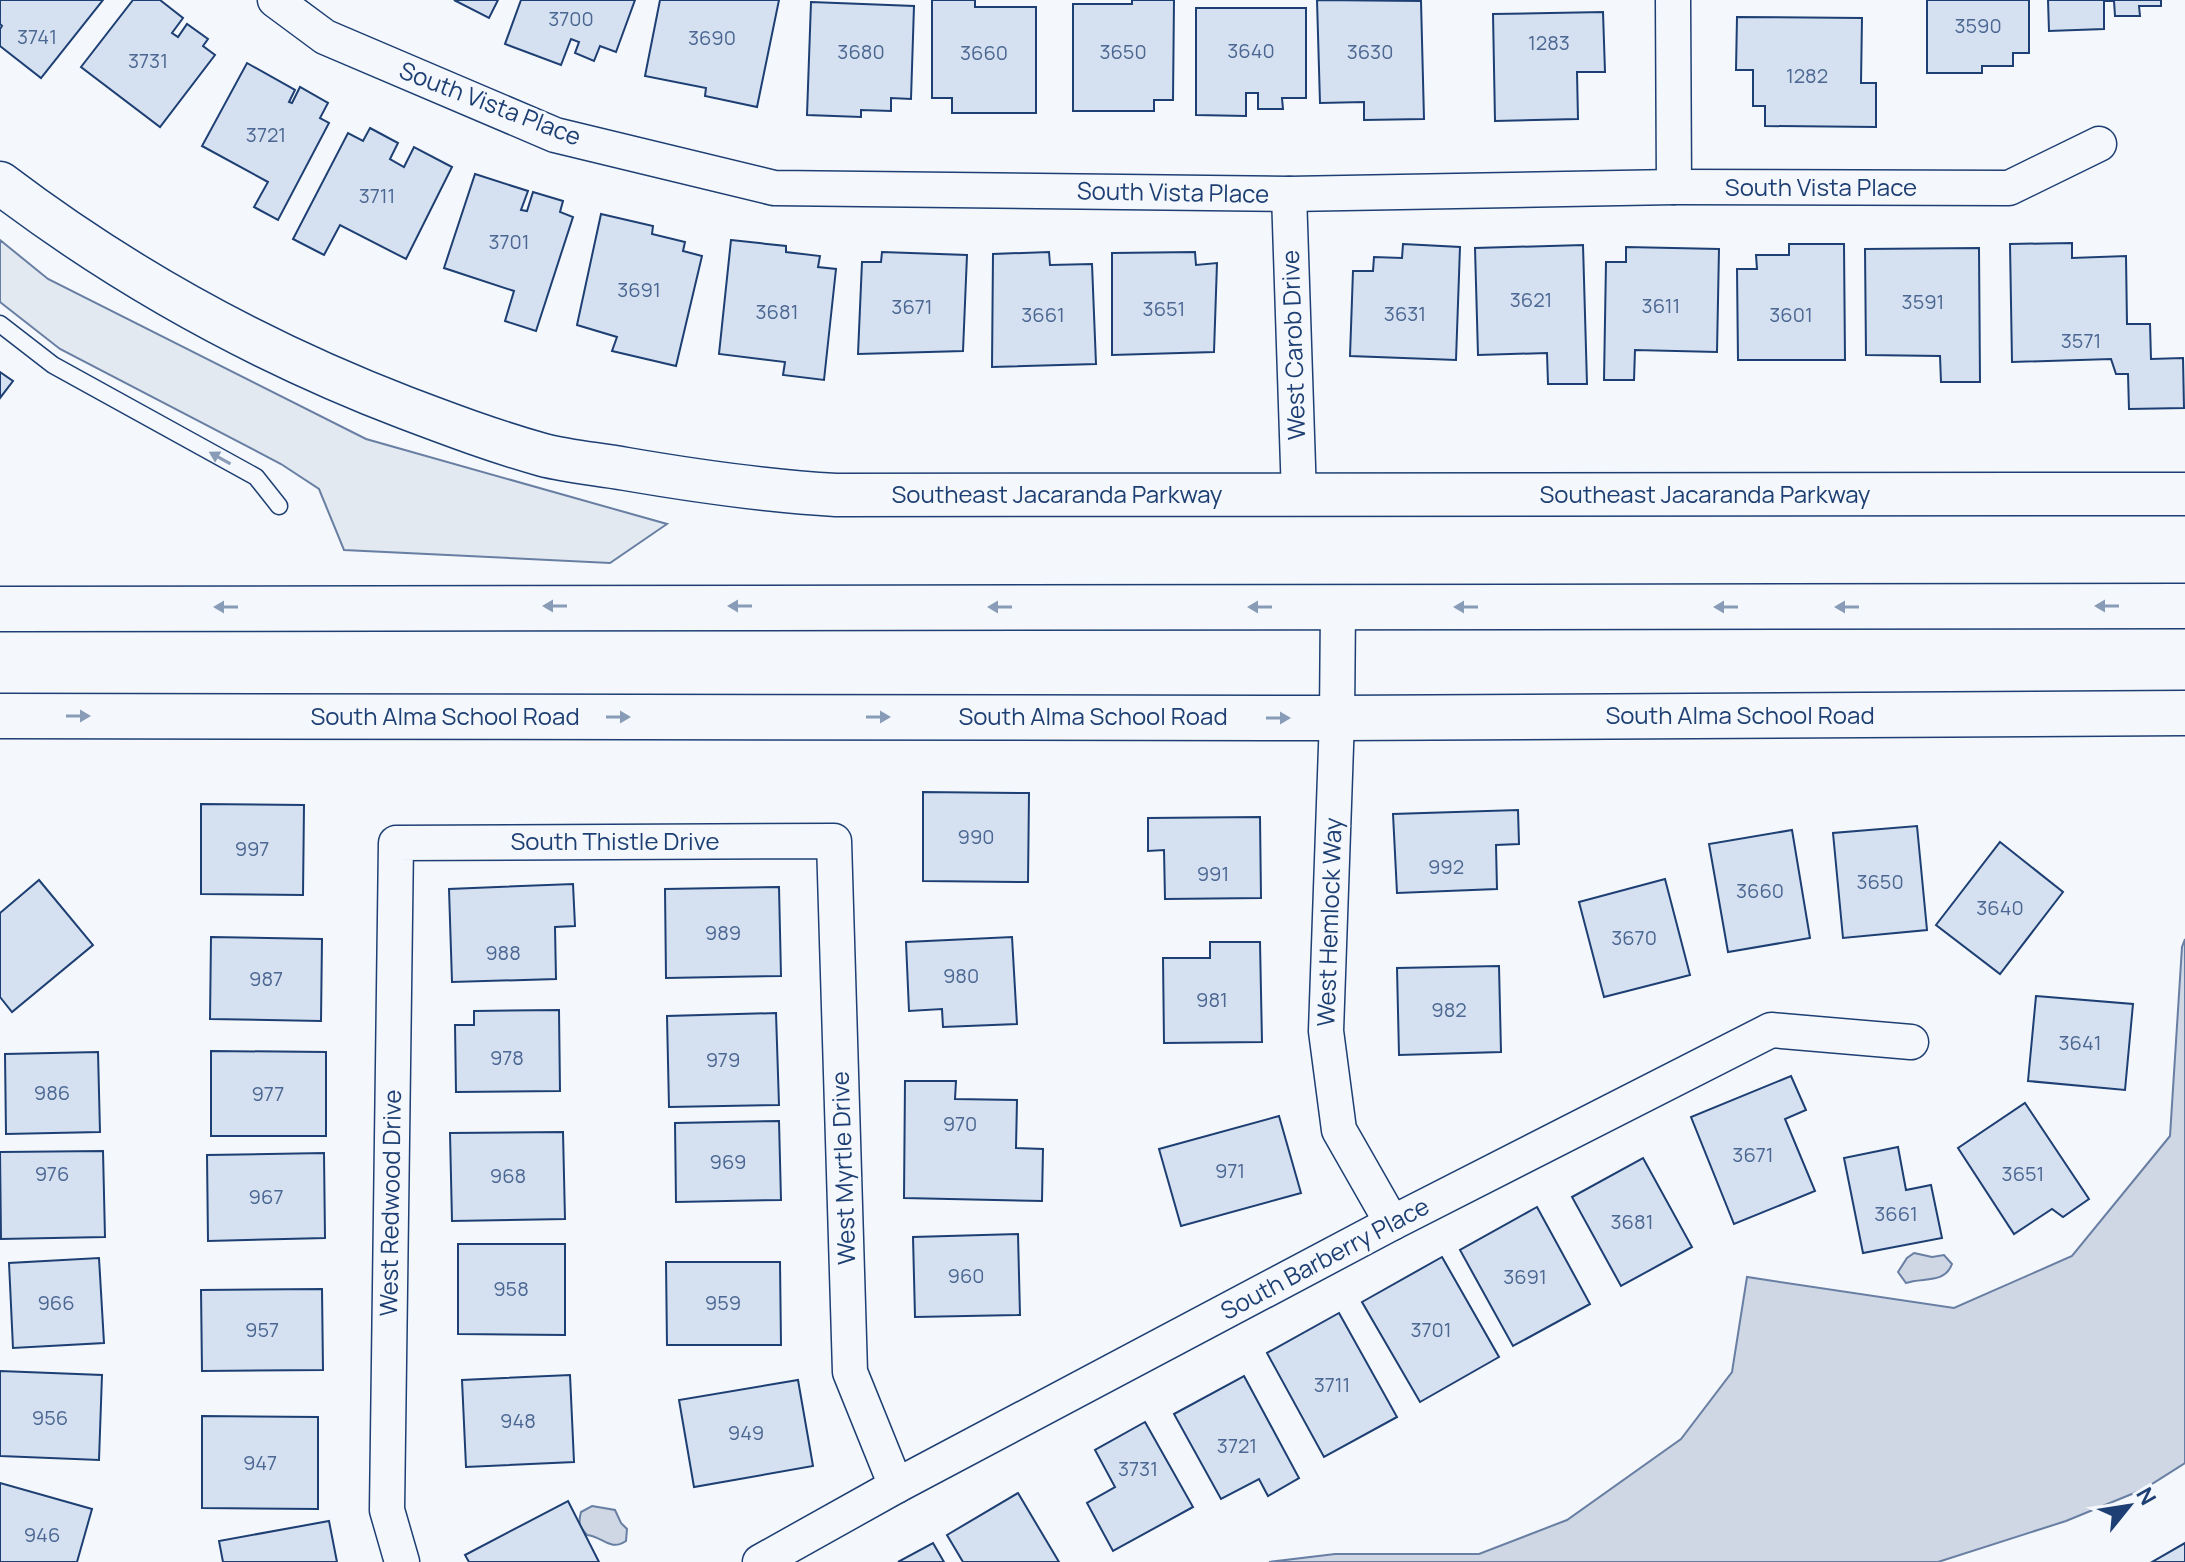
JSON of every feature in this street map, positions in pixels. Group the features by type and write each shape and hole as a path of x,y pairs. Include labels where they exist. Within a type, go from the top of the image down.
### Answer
{"main road":[{"path":"0,609 2185,606"},
{"name":"South Alma School Road","path":"0,716 1337,718 2185,713"}],"street":[{"name":"South Vista Place","path":"275,0 325,37 555,135 774,188 1289,194 1674,187 2009,188 2099,144"},
{"path":"1673,0 1674,187"},
{"name":"Southeast Jacaranda Parkway","path":"0,183 119,267 276,352 359,390 463,430 544,455 702,482 836,495 2185,494"},
{"name":"West Carob Drive","path":"1289,194 1299,496"},
{"name":"West Hemlock Way","path":"1338,607 1326,1031 1339,1130 1392,1223"},
{"name":"South Thistle Drive","path":"396,843 834,841"},
{"name":"West Myrtle Drive","path":"834,841 850,1372 896,1486"},
{"name":"West Redwood Drive","path":"396,843 387,1510 402,1562"},
{"name":"South Barberry Place","path":"760,1562 896,1486 1392,1223 1771,1030 1911,1042"}],"lane":[{"path":"0,324 53,365 256,477 279,506"}],"shaded area":[{"path":"0,240 48,279 366,439 667,524 610,563 344,550 319,489 281,464 60,349 0,302"},
{"path":"2185,939 2185,1463 2144,1489 2066,1521 1938,1562 1269,1562 1335,1554 1479,1554 1567,1520 1681,1439 1732,1372 1747,1277 1954,1308 2072,1256 2170,1136"},
{"path":"1914,1253 1932,1257 1944,1255 1952,1264 1944,1275 1906,1283 1898,1272"},
{"path":"592,1506 615,1510 627,1529 626,1541 615,1545 587,1535 580,1524 580,1516 581,1512"}],"building":[{"path":"0,0 103,0 41,78 0,46"},
{"path":"133,0 160,0 183,18 172,33 178,37 187,24 208,39 203,46 215,55 160,127 81,67"},
{"path":"454,0 498,0 489,18"},
{"path":"521,0 635,0 616,52 600,46 594,61 575,53 579,42 571,39 561,65 505,44"},
{"path":"660,0 779,0 757,107 705,96 706,88 645,76"},
{"path":"932,0 975,0 975,7 1036,7 1036,113 952,113 952,98 932,98"},
{"path":"1132,0 1174,0 1173,100 1154,100 1154,111 1073,111 1073,4 1132,4"},
{"path":"1317,0 1421,1 1424,119 1364,120 1364,102 1320,103"},
{"path":"1927,0 2029,0 2029,53 2013,53 2013,66 1982,66 1982,73 1927,73"},
{"path":"2048,0 2161,0 2161,6 2139,6 2140,16 2115,16 2114,1 2104,1 2104,29 2049,31"},
{"path":"811,2 914,6 911,99 891,98 891,111 861,110 861,117 807,115"},
{"path":"1196,8 1306,8 1306,98 1282,98 1283,109 1258,109 1258,93 1246,93 1246,116 1196,115"},
{"path":"1603,12 1605,72 1577,72 1578,119 1495,121 1493,14"},
{"path":"1737,17 1862,18 1861,83 1876,83 1876,127 1765,126 1765,106 1753,106 1753,70 1736,70"},
{"path":"247,63 295,90 289,102 292,103 300,87 328,103 320,118 329,123 278,220 254,207 268,182 202,146"},
{"path":"370,128 398,143 390,159 404,167 414,147 452,167 406,259 340,225 324,255 293,239 348,133 363,141"},
{"path":"475,174 528,191 521,210 527,211 533,192 563,201 560,212 573,217 536,331 505,321 514,291 444,268"},
{"path":"601,214 653,226 652,234 685,242 683,251 702,256 676,366 612,351 617,337 577,325"},
{"path":"731,240 786,246 786,252 820,256 818,267 836,269 824,380 783,375 785,362 719,354"},
{"path":"2072,243 2072,258 2126,256 2127,324 2150,324 2151,359 2183,358 2184,408 2129,409 2128,374 2116,374 2111,359 2012,362 2010,244"},
{"path":"1403,244 1460,247 1456,360 1350,356 1353,271 1373,271 1374,257 1402,258"},
{"path":"1789,244 1844,244 1845,360 1738,360 1737,269 1757,269 1756,255 1789,255"},
{"path":"1583,245 1587,384 1548,384 1547,353 1478,355 1475,248"},
{"path":"1626,247 1719,249 1717,352 1635,350 1634,380 1604,380 1606,262 1626,262"},
{"path":"1979,248 1980,382 1941,382 1940,356 1866,355 1865,249"},
{"path":"882,252 967,255 963,351 858,354 862,262 881,262"},
{"path":"1049,252 1050,265 1092,264 1096,364 992,367 993,254"},
{"path":"1195,252 1196,265 1217,263 1214,352 1112,355 1112,253"},
{"path":"0,372 13,381 0,398"},
{"path":"923,792 1029,793 1028,882 923,881"},
{"path":"201,804 304,805 303,895 201,894"},
{"path":"1518,810 1519,844 1496,845 1497,889 1397,893 1393,814"},
{"path":"1260,817 1261,898 1165,899 1164,850 1148,851 1148,818"},
{"path":"1917,826 1927,930 1843,938 1833,833"},
{"path":"1792,830 1810,938 1728,952 1709,844"},
{"path":"2000,842 2063,892 2000,974 1936,925"},
{"path":"1665,879 1690,975 1604,997 1579,902"},
{"path":"39,880 93,945 12,1012 0,997 0,913"},
{"path":"573,884 575,926 555,927 556,979 452,982 449,889"},
{"path":"779,887 781,976 666,978 665,889"},
{"path":"211,937 322,939 321,1021 210,1019"},
{"path":"1012,937 1017,1024 943,1027 942,1009 909,1011 906,942"},
{"path":"1210,942 1260,942 1262,1042 1164,1043 1163,958 1210,958"},
{"path":"1499,966 1501,1052 1399,1055 1397,968"},
{"path":"2036,996 2133,1004 2125,1090 2028,1081"},
{"path":"559,1010 560,1091 456,1092 455,1025 474,1025 474,1011"},
{"path":"776,1013 779,1105 669,1107 667,1016"},
{"path":"211,1051 326,1052 326,1136 211,1136"},
{"path":"98,1052 100,1132 6,1134 5,1054"},
{"path":"1791,1076 1806,1110 1785,1119 1815,1191 1734,1224 1691,1117"},
{"path":"905,1081 956,1081 955,1099 1017,1100 1016,1148 1043,1149 1042,1201 904,1198"},
{"path":"2025,1103 2089,1199 2063,1217 2052,1209 2014,1234 1958,1148"},
{"path":"1279,1116 1301,1193 1181,1226 1159,1149"},
{"path":"779,1121 781,1200 676,1202 675,1123"},
{"path":"563,1132 565,1219 452,1221 450,1133"},
{"path":"1898,1147 1906,1190 1931,1185 1942,1238 1863,1253 1844,1158"},
{"path":"103,1151 105,1237 1,1239 0,1152"},
{"path":"324,1153 325,1238 208,1241 207,1155"},
{"path":"1643,1158 1692,1247 1621,1286 1572,1197"},
{"path":"1537,1207 1590,1304 1513,1346 1460,1250"},
{"path":"1018,1234 1020,1315 915,1317 913,1237"},
{"path":"458,1244 565,1244 565,1335 458,1334"},
{"path":"1442,1257 1499,1357 1420,1402 1362,1302"},
{"path":"99,1258 104,1343 13,1348 9,1263"},
{"path":"666,1262 780,1262 781,1345 667,1345"},
{"path":"322,1289 323,1370 202,1371 201,1290"},
{"path":"1339,1313 1397,1417 1324,1457 1267,1353"},
{"path":"0,1371 102,1375 99,1460 0,1456"},
{"path":"570,1375 574,1462 466,1467 462,1380"},
{"path":"1244,1376 1299,1478 1268,1496 1259,1479 1221,1499 1174,1414"},
{"path":"798,1380 813,1466 694,1487 679,1400"},
{"path":"202,1416 318,1417 318,1509 202,1508"},
{"path":"1145,1422 1193,1507 1113,1551 1087,1503 1115,1487 1095,1450"},
{"path":"0,1483 92,1509 77,1562 0,1562"},
{"path":"1018,1493 1059,1562 963,1562 947,1535"},
{"path":"568,1501 599,1562 469,1562 465,1555"},
{"path":"329,1521 337,1562 223,1562 219,1541"},
{"path":"933,1543 944,1562 898,1562"},
{"path":"2185,1543 2185,1562 2152,1562"}]}
